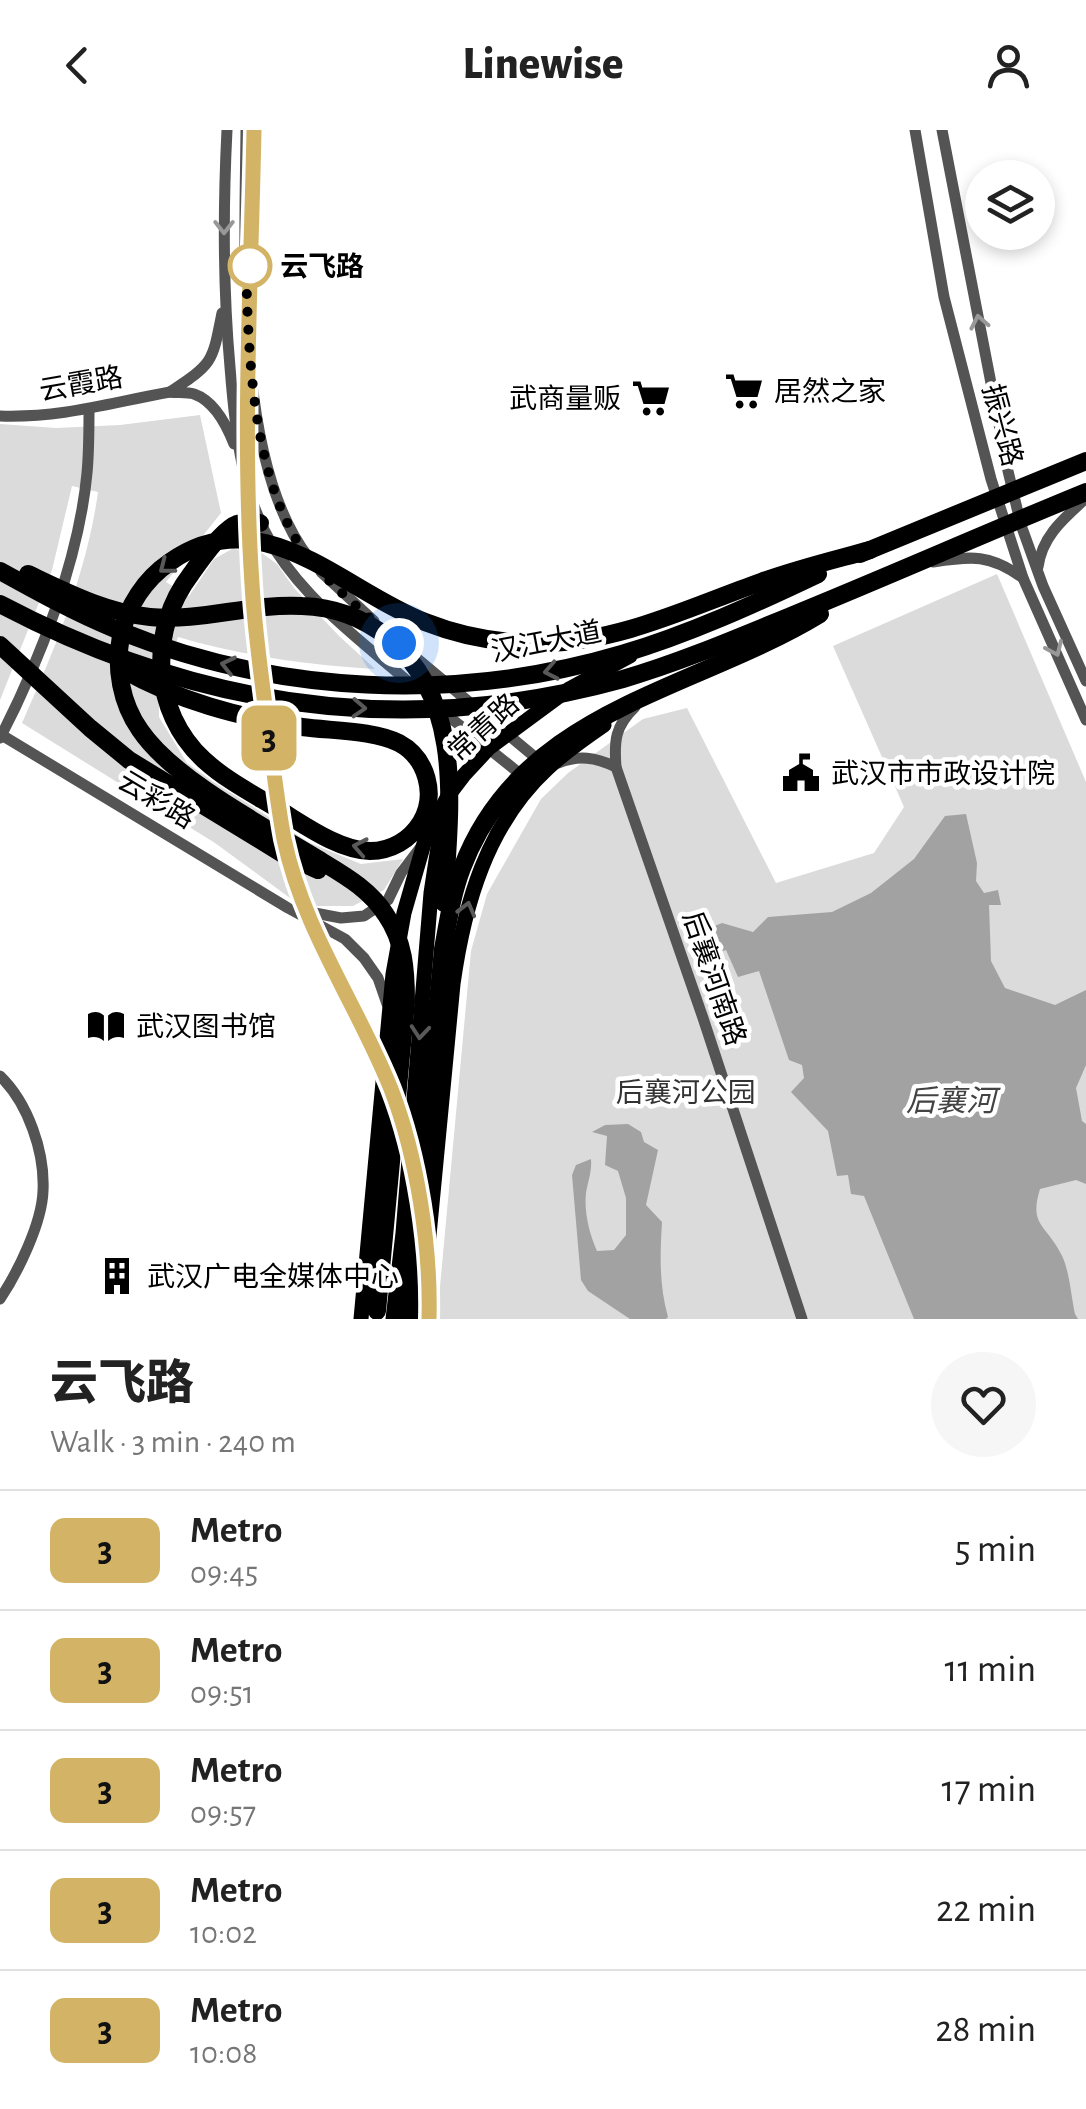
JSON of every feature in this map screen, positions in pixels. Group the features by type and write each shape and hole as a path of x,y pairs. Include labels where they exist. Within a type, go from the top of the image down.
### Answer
{"highway":[{"name":"汉江大道","path":"0,571 83,615 185,654 291,678 364,685 458,684 515,678 625,653 704,624 1086,458"},
{"name":"汉江大道","path":"0,604 72,640 160,673 252,696 326,706 439,709 551,696 624,678 695,654 966,541 1085,497"},
{"path":"72,640 149,684 162,690 174,696 284,724 385,738 403,746 422,767 429,795 425,815 414,832 398,844 368,851 297,821 235,783 196,752 172,716 167,702 164,688 161,674 161,645 172,603 225,533 237,524 260,523"},
{"path":"374,1316 404,1034 406,979 402,950 392,924 356,883 189,777 148,740 125,701 119,671 124,626 144,586 189,550 244,539 272,544 317,563 424,622 480,638 544,644 620,632 763,581 870,550"},
{"path":"0,561 128,614 170,618 286,606 316,607 360,620 394,644 423,681 439,718 446,748 450,818 443,950 408,1319"},
{"path":"443,950 454,892 471,848 494,809 540,758 600,718 750,652 872,582"},
{"path":"0,645 106,742 143,770 283,854 356,883"}],"main road":[{"name":"常青路","path":"374,1316 390,1018 398,941 425,840 464,775 506,734 570,689 632,655 884,537 1011,484 1086,458"},
{"path":"422,1319 452,984 461,932 487,854 508,815 533,784 592,734 666,684 720,656 1085,497"},
{"path":"374,1316 402,1233 431,893 448,796"}],"street":[{"path":"226,130 225,294 242,466"},
{"path":"246,130 246,278 252,374 268,466 287,523 320,572 444,683 548,768 583,758 602,760 616,767"},
{"name":"振兴路","path":"915,130 944,298 995,491 1086,681"},
{"name":"振兴路","path":"942,130 1011,484 1023,578 1086,720"},
{"path":"170,392 202,371 213,356 225,294"},
{"path":"170,392 195,394 211,405 229,432 260,523 303,585 332,616 428,700 533,784"},
{"name":"云霞路","path":"0,416 36,418 170,392"},
{"path":"1,736 40,651 72,548 87,474 89,410"},
{"name":"振兴路","path":"1043,586 1038,567 1040,552 1054,527 1085,497"},
{"path":"934,562 973,556 1023,578"},
{"path":"616,767 614,749 622,718 666,684"},
{"name":"云彩路","path":"1,736 346,939 378,978 390,1018"},
{"name":"后襄河南路","path":"616,767 802,1319"},
{"path":"288,908 341,918 364,916 388,900 401,873 425,840"},
{"path":"0,1076 30,1121 43,1192 31,1239 0,1299"}],"green space":[{"path":"200,415 221,513 166,582 189,596 214,559 232,549 259,551 277,564 294,588 375,669 276,659 178,637 159,697 159,717 187,763 310,843 361,864 403,859 384,890 353,906 317,906 290,898 215,843 22,723 78,581 98,492 72,486 52,570 0,700 0,424 56,428"},
{"name":"后襄河公园","path":"997,574 1086,782 1086,1319 437,1319 471,951 487,894 541,799 568,773 643,719 687,708 776,883 874,853 904,807 833,646"}],"water":[{"name":"后襄河","path":"966,814 977,863 976,881 984,893 998,890 1001,905 989,905 991,961 1005,988 1055,1005 1086,990 1086,1065 1076,1088 1082,1121 1086,1124 1086,1184 1076,1180 1040,1189 1036,1210 1040,1224 1063,1258 1078,1319 914,1319 864,1196 851,1194 848,1175 837,1176 828,1131 791,1092 804,1078 802,1065 789,1060 759,971 738,977 726,950 701,958 692,935 722,923 753,932 768,917 832,912 871,893 914,859 945,816"},
{"path":"628,1124 641,1132 644,1142 658,1150 646,1205 662,1222 666,1319 630,1319 588,1291 581,1280 572,1175 576,1165 591,1159 586,1193 589,1230 597,1251 614,1250 626,1235 626,1198 618,1171 605,1165 607,1136 592,1132 605,1125"}],"metro line":[{"name":"3","path":"254,130 249,486 252,583 273,767 284,839 300,900 391,1089 404,1129 419,1191 429,1319"}],"place":[{"name":"云飞路","path":"250,266"},
{"name":"居然之家","path":"744,391"},
{"name":"武商量贩","path":"651,398"},
{"name":"武汉市市政设计院","path":"801,773"},
{"name":"武汉图书馆","path":"106,1026"},
{"name":"武汉广电全媒体中心","path":"117,1276"}],"route":[{"path":"250,266 246,263 248,340 275,493 287,523 320,572 399,643"}]}
